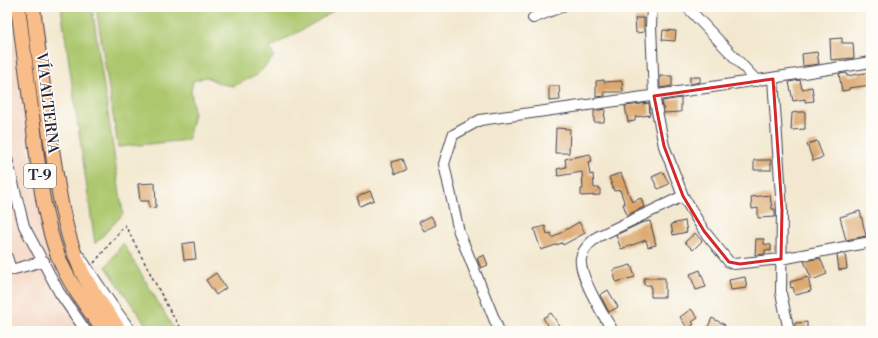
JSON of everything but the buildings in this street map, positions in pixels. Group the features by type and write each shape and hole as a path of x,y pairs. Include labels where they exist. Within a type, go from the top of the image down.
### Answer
{"highway":[{"name":"VÍA ALTERNA","path":"18,7 39,173 50,229 58,256 67,275 79,296 104,331"},
{"name":"VÍA ALTERNA","path":"33,7 48,126 59,192 71,242 89,284 120,331"}],"street":[{"path":"533,18 561,7"},
{"path":"652,7 651,26 654,96 664,146 683,196 704,231 729,262 740,264 781,259 871,242"},
{"path":"687,7 757,82"},
{"path":"499,331 459,232 444,164 452,136 480,120 757,82 871,62"},
{"path":"773,79 782,210 781,293 789,331"},
{"path":"7,159 11,191 24,226 44,261 59,292 86,331"},
{"path":"613,331 603,316 583,275 580,259 586,247 597,236 683,196"},
{"path":"71,242 131,331"},
{"path":"7,257 9,271 44,261"}],"path":[{"path":"89,269 125,224 171,313 184,331"}],"highlighted area":[{"path":"773,79 782,210 781,259 740,264 729,262 704,231 683,196 664,146 654,96"}],"shaded area":[{"path":"7,7 11,7 31,166 55,265 79,308 95,331 7,331"}],"green space":[{"path":"61,7 92,7 123,214 95,244"},
{"path":"96,7 334,7 333,11 270,48 274,57 257,75 234,86 221,84 206,77 193,81 191,91 194,113 188,140 118,147"},
{"path":"123,243 175,331 150,331 106,267"}]}
